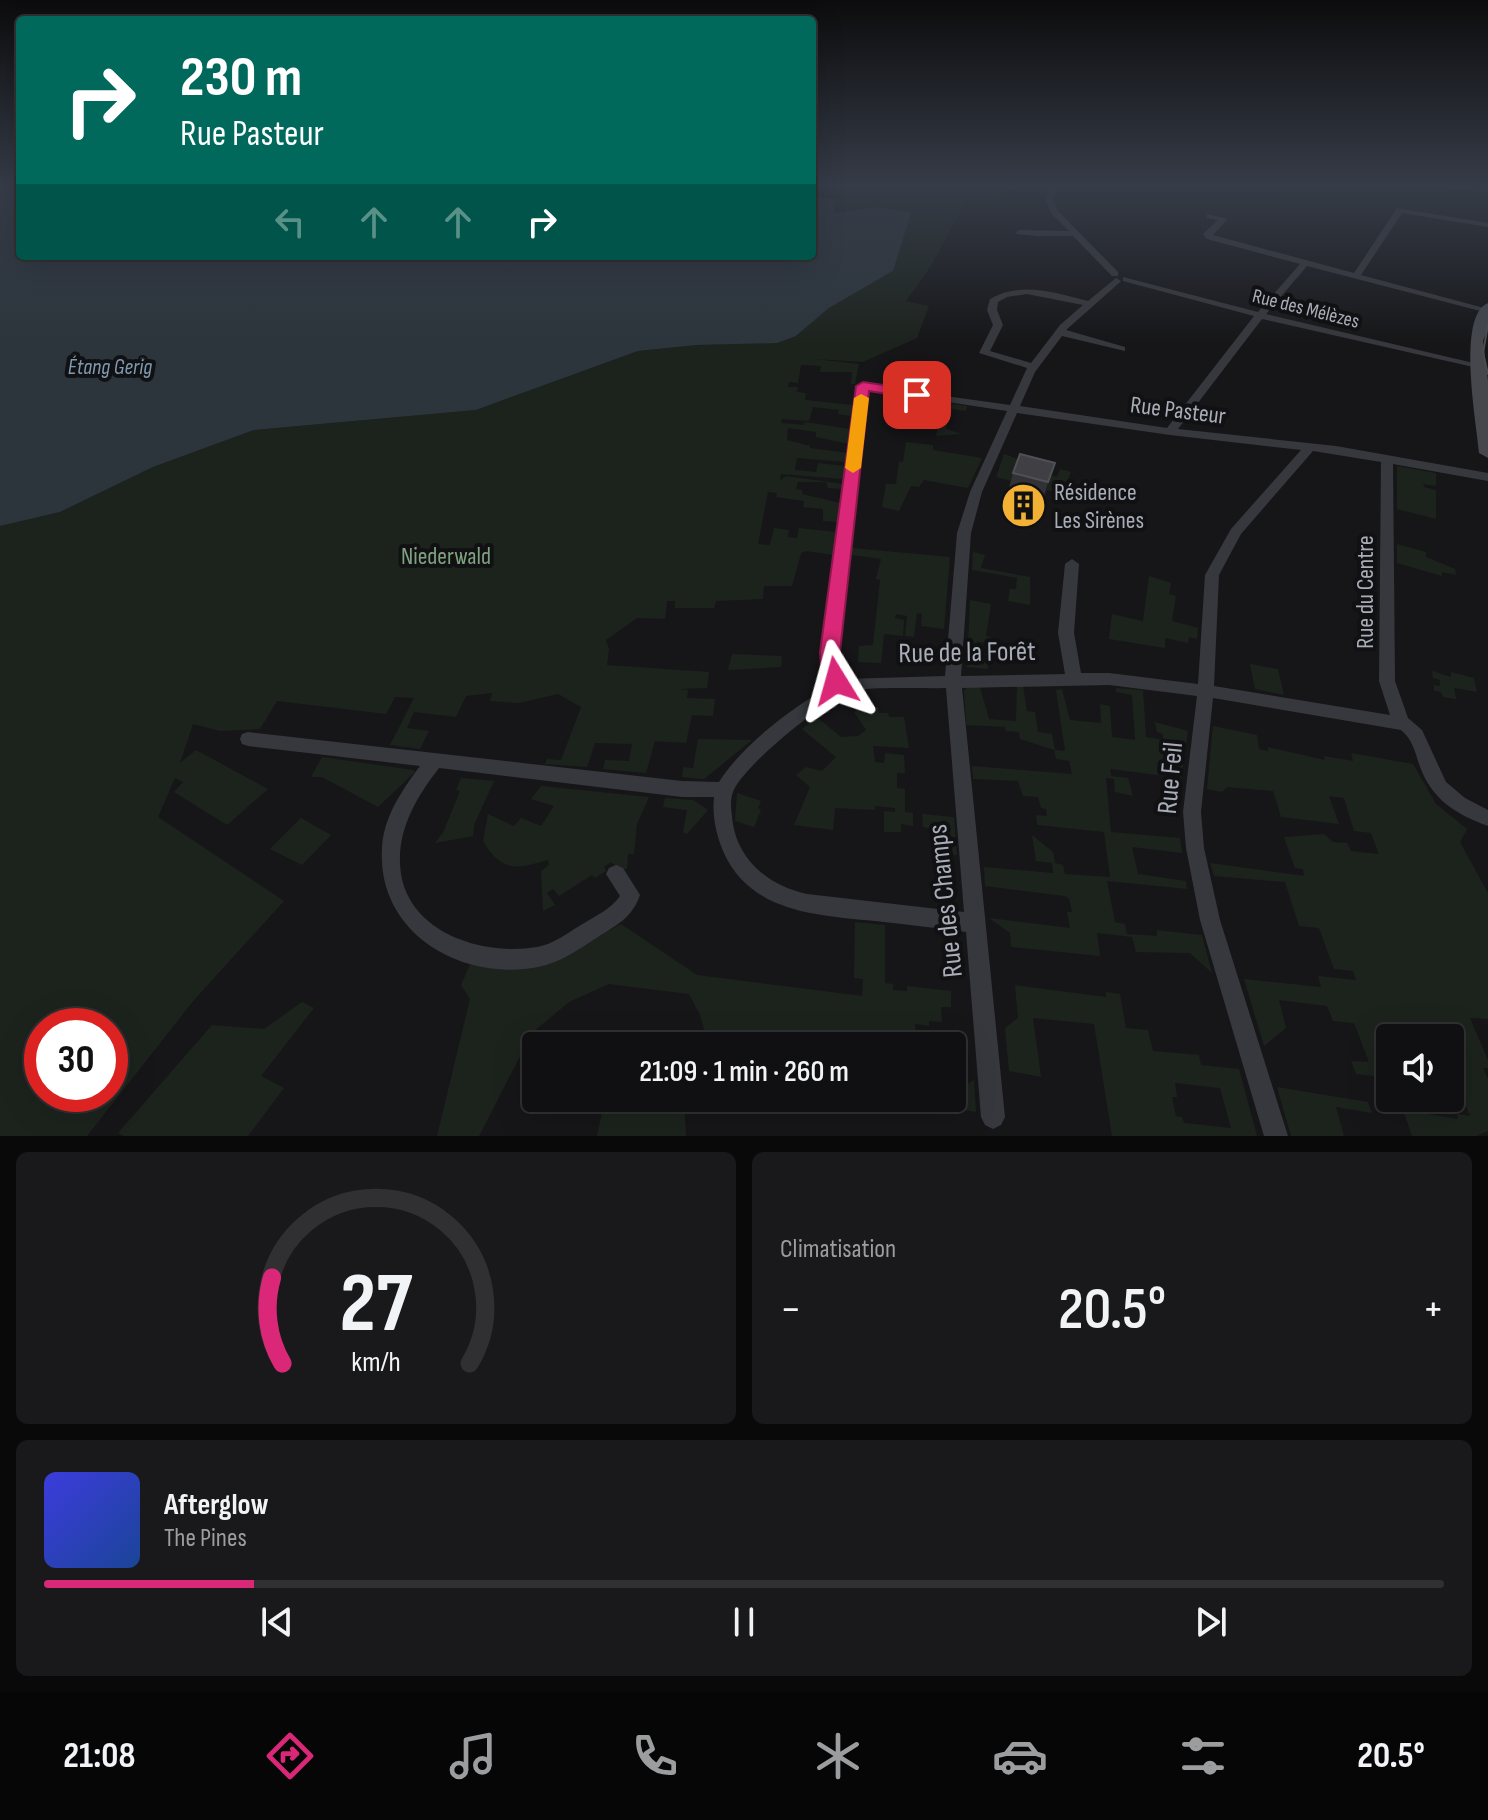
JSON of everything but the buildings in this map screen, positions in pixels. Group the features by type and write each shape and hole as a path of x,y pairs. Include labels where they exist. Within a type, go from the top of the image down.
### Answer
{"main road":[{"path":"1487,309 1476,341 1488,453"}],"street":[{"path":"1080,238 1119,278"},
{"path":"1214,238 1487,309"},
{"path":"1357,275 1382,238"},
{"path":"1170,432 1260,315 1306,262"},
{"name":"Rue des Champs","path":"993,1117 953,680 966,523 976,492 1034,367 1060,332 1119,278"},
{"name":"Rue des Mélèzes","path":"1119,278 1478,367"},
{"path":"1034,367 984,353 998,325 992,310 993,301 1021,292 1090,304"},
{"path":"1060,332 1121,349"},
{"name":"Rue Pasteur","path":"840,687 831,671 830,652 863,386 1170,432 1310,447 1488,477"},
{"name":"Rue Feil","path":"1276,1136 1210,920 1195,848 1193,797 1206,690 1212,575 1236,532 1310,447"},
{"name":"Rue du Centre","path":"1387,459 1387,681 1401,723"},
{"path":"1072,564 1066,633 1074,677"},
{"name":"Rue de la Forêt","path":"840,687 868,682 1074,677 1206,690 1401,723"},
{"path":"840,687 752,755 735,772 724,790 723,825 729,846 741,865 769,891 810,904 976,923"},
{"path":"1401,723 1412,729 1438,786 1458,803 1488,818"},
{"path":"248,739 682,789 724,790"},
{"path":"434,761 401,811 390,858 393,880 402,902 417,924 436,940 466,953 488,958 520,960 549,954 612,918 628,903 629,890 616,874"}],"green space":[{"name":"Niederwald","path":"885,238 946,238 906,301 929,306 917,338 863,362 815,359 859,364 855,384 851,384 852,372 820,372 821,366 801,365 798,383 789,382 788,387 798,387 797,392 806,393 805,400 853,405 851,416 838,414 839,410 813,407 809,421 782,419 781,423 804,425 805,422 850,429 849,444 816,437 816,432 788,428 787,440 810,448 848,453 846,462 797,458 795,470 816,472 818,463 845,466 843,479 781,474 780,481 786,476 843,484 842,489 828,488 826,482 798,482 796,489 802,490 802,494 840,503 838,522 823,521 823,509 803,507 804,501 776,497 777,493 768,492 758,544 770,545 774,528 789,530 788,537 797,538 799,528 836,532 833,555 801,553 792,586 764,586 763,599 716,601 714,608 675,608 675,601 667,601 665,619 637,618 606,640 609,649 607,665 709,672 707,688 680,689 688,690 687,698 715,699 713,716 692,715 686,743 655,741 646,773 603,769 605,760 629,761 632,744 595,743 587,767 545,764 547,759 561,760 581,707 558,694 519,703 490,701 492,693 466,696 456,717 414,712 407,728 429,731 420,749 390,745 414,698 395,697 386,714 277,701 260,729 220,731 193,724 180,763 196,750 268,789 227,825 174,792 183,782 175,778 158,817 284,901 194,1000 128,1084 128,1008 24,1008 24,1112 106,1112 87,1136 0,1136 0,526 60,512 153,467 254,430 476,410 638,351 777,342 796,336 829,308 893,271"},
{"path":"924,400 967,406 966,411 952,409 946,429 961,434 936,436 938,426 884,419 885,413 922,416"},
{"path":"906,442 933,445 933,450 982,458 968,488 924,480 919,487 911,486 899,511 882,507 886,484 896,484"},
{"path":"1004,454 1057,477 1060,469 1071,472 1062,494 996,477"},
{"path":"1397,466 1436,473 1436,486 1423,484 1436,490 1436,519 1397,509"},
{"path":"1397,544 1426,552 1426,557 1455,569 1456,575 1442,572 1442,576 1397,563"},
{"path":"852,548 950,557 944,629 921,626 922,614 917,613 914,637 905,636 907,616 896,614 895,618 904,620 903,636 884,634 881,663 858,662 859,646 873,645 880,580 876,579 881,559 851,555"},
{"path":"973,552 985,555 981,568 1030,577 1030,605 1008,601 1010,589 1016,589 1017,578 972,570"},
{"path":"1149,576 1171,583 1169,594 1176,596 1172,621 1198,628 1197,639 1189,637 1188,643 1165,638 1165,648 1109,639 1112,614 1143,621"},
{"path":"970,600 991,604 986,636 992,638 992,643 977,642 976,650 985,652 988,669 967,667"},
{"path":"732,654 782,656 781,667 728,670"},
{"path":"1250,664 1278,669 1284,695 1255,689"},
{"path":"1432,671 1451,677 1451,672 1474,678 1477,692 1454,688 1456,699 1443,697 1441,692 1434,691 1434,685 1440,686 1440,680 1433,678"},
{"path":"1017,686 1023,686 1027,711 1035,712 1038,732 1052,734 1055,750 1065,751 1056,690 1062,689 1070,720 1101,723 1100,704 1110,706 1112,737 1135,740 1132,695 1116,692 1116,688 1143,690 1146,737 1163,740 1163,734 1157,732 1155,722 1188,731 1181,778 1110,769 1111,776 1128,778 1133,796 1115,792 1114,779 1106,778 1111,832 1180,838 1182,853 1132,847 1138,874 1186,881 1187,889 1107,881 1115,922 1125,924 1127,934 1157,936 1157,930 1202,935 1212,973 1190,953 1136,952 1132,937 1097,933 1100,956 1011,947 1010,933 989,918 1070,928 1067,912 1072,912 1069,899 1065,896 985,886 984,867 1053,873 1052,863 1036,861 1032,835 1053,852 1055,863 1063,865 1065,874 1110,877 1104,832 1037,825 1036,815 1047,816 1046,809 1041,808 1038,797 1023,796 1018,781 973,779 972,766 1072,774 1069,761 1056,759 1054,750 1020,739 1019,732 1006,731 1005,727 966,725 964,691 967,687 980,687 989,719 1016,721"},
{"path":"864,707 878,707 879,713 888,713 889,717 904,717 909,748 873,746 875,762 884,763 885,753 904,755 905,773 897,773 897,788 905,789 905,812 913,813 913,826 901,824 901,832 884,832 884,811 895,812 895,808 875,806 875,810 835,808 833,830 794,825 810,787 796,775 806,767 822,771 836,757 802,729 817,717 841,737 858,736 866,730 854,712"},
{"path":"1213,726 1257,735 1259,749 1268,751 1268,747 1325,760 1324,756 1353,761 1351,753 1413,764 1436,804 1467,829 1460,842 1488,893 1488,1019 1470,1018 1488,1060 1488,1068 1483,1068 1488,1079 1488,1131 1476,1136 1412,1136 1404,1112 1458,1119 1457,1114 1470,1116 1464,1101 1464,1024 1376,1024 1376,1076 1356,1074 1351,1061 1369,1062 1354,1023 1333,1021 1327,1006 1279,1000 1286,1028 1264,1046 1244,979 1321,987 1318,976 1356,980 1353,971 1334,969 1319,928 1299,926 1285,882 1214,876 1210,863 1304,876 1303,869 1295,868 1284,837 1324,834 1333,842 1347,843 1351,851 1379,854 1371,833 1354,831 1344,798 1329,796 1339,824 1281,817 1273,791 1227,787 1222,792 1207,789"},
{"path":"698,739 752,740 704,779 682,777 683,767 693,768"},
{"path":"322,757 415,772 378,807 322,777 311,777"},
{"path":"461,778 494,781 474,825 473,836 435,843 443,833 460,791 456,790"},
{"path":"541,786 649,797 637,824 634,854 628,854 627,869 621,870 611,862 604,867 606,871 595,878 592,875 559,896 553,889 547,893 555,905 543,911 541,871 549,865 548,860 511,866 497,859 483,841 488,814 514,826 521,818 541,826 554,806 531,799"},
{"path":"737,793 761,801 754,827 735,821"},
{"path":"665,798 693,800 708,810 687,834 683,832 687,810 663,807"},
{"path":"922,814 954,817 957,855 946,854 944,835 933,834 933,829 923,827"},
{"path":"301,818 331,835 302,865 270,849"},
{"path":"855,922 885,925 885,983 893,984 893,990 907,991 907,986 951,991 951,1007 941,1007 942,1022 929,1021 929,1026 915,1024 915,1032 705,1032 689,994 609,984 569,1002 533,1032 522,1032 522,1052 479,1136 437,1136 470,999 461,985 471,962 559,958 621,924 697,975 862,996 863,979 854,978"},
{"path":"1015,985 1106,997 1106,992 1120,994 1126,1028 1148,1030 1153,1051 1199,1055 1201,1065 1239,1069 1257,1136 1112,1136 1094,1024 1033,1018 1041,1077 1009,1071 1005,1028 1018,1018","holes":["1175,1083 1220,1088 1231,1128 1184,1123 1182,1117 1176,1116 1172,1097 1177,1097"]},
{"path":"302,1002 314,1008 261,1076 284,1088 248,1136 124,1136 118,1133 212,1025 264,1029"},
{"path":"974,1080 976,1112 966,1110 966,1082"},
{"path":"1277,1087 1368,1102 1372,1113 1336,1107 1344,1136 1291,1136"},
{"path":"602,1112 685,1112 686,1136 597,1136"}],"water":[{"name":"Étang Gerig","path":"0,238 16,238 16,260 816,260 816,238 903,238 893,271 829,308 796,336 777,343 697,345 638,351 476,410 254,430 153,467 60,512 0,526"}],"tram line":[{"path":"1488,324 1483,353 1488,374"}],"slow traffic":[{"path":"853,468 861,398"}],"place":[{"name":"Résidence Les Sirènes","path":"1023,506"}],"route":[{"path":"836,681 830,666 830,652 863,386 917,395"}]}
